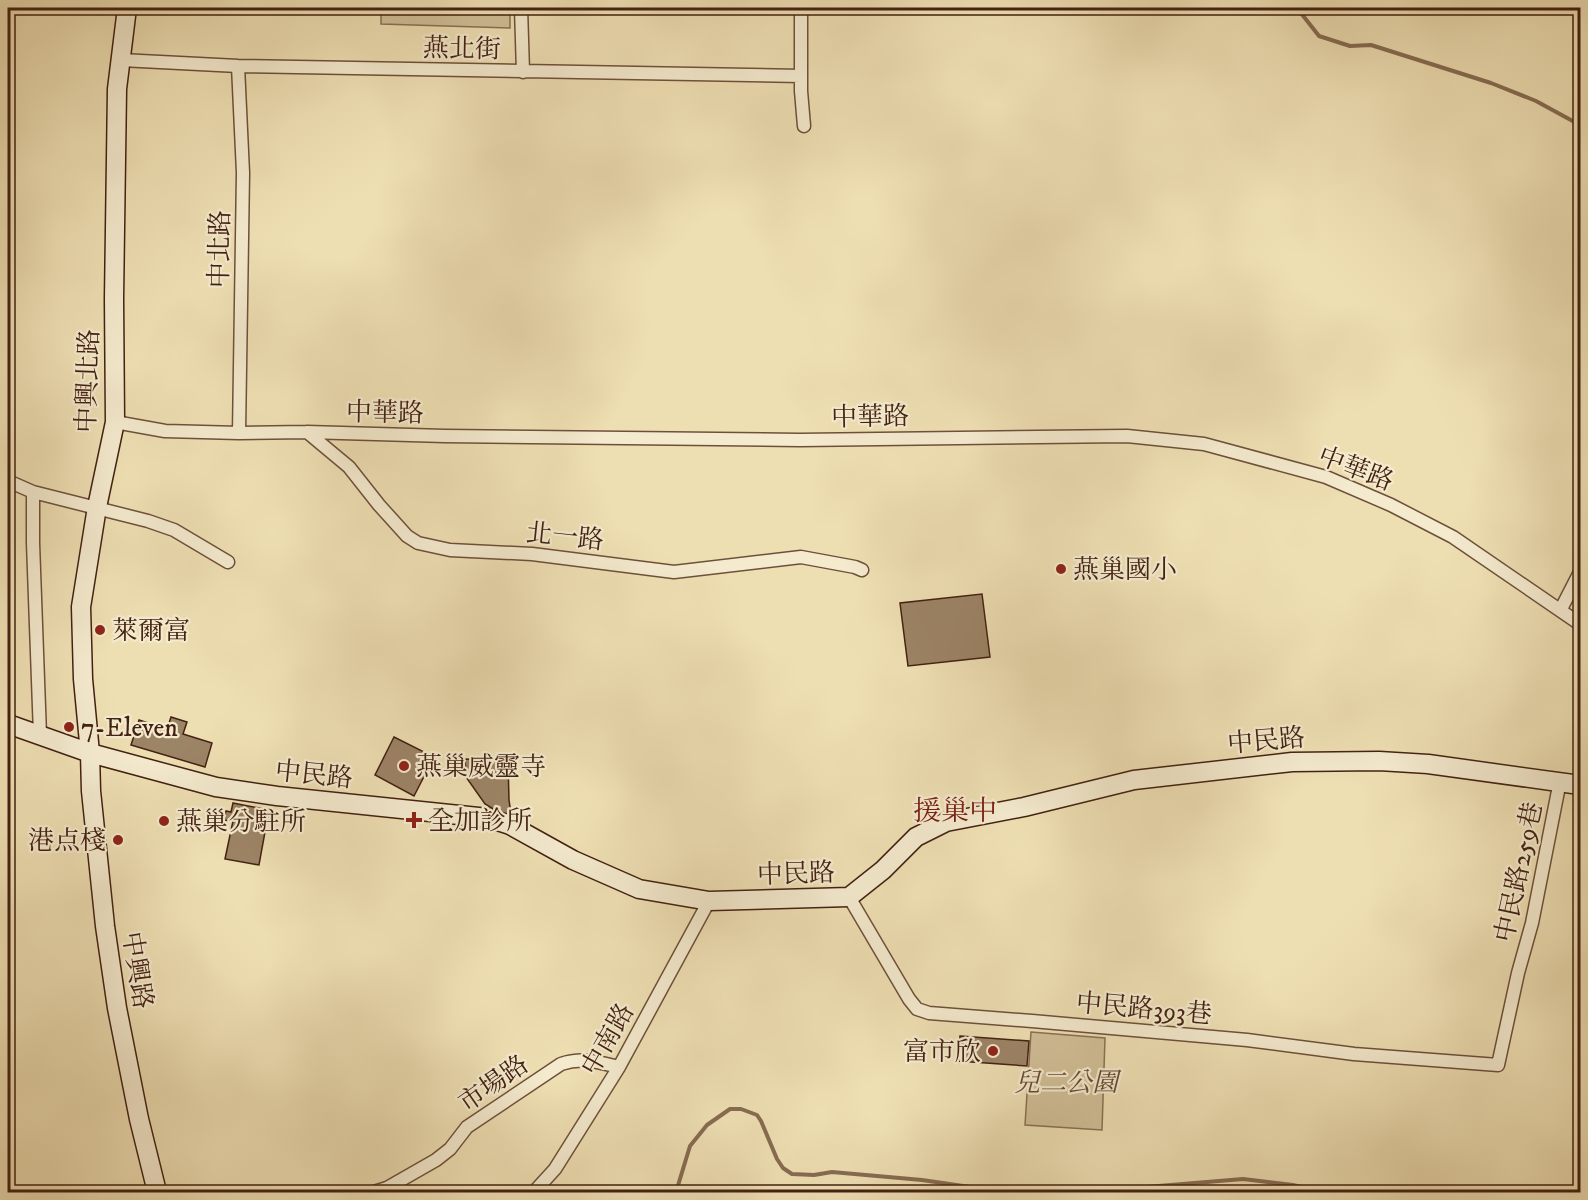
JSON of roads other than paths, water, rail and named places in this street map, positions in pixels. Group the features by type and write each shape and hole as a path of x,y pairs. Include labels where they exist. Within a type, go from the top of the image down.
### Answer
{"street":[{"name":"中興北路","path":"90,753 83,678 81,607 97,507 115,422 117,88 127,8"},
{"path":"521,8 523,72"},
{"path":"801,8 804,126"},
{"name":"燕北街","path":"121,60 238,66 801,76"},
{"name":"中北路","path":"238,66 243,173 239,433"},
{"name":"中華路","path":"115,422 165,431 239,433 307,432 800,440 1127,436 1204,444 1326,477 1391,505 1453,537 1581,624"},
{"name":"北一路","path":"307,432 349,467 407,536 418,543 450,550 532,554 674,572 801,557 862,570"},
{"path":"8,481 33,492 148,520 174,530 228,562"},
{"path":"33,492 33,555 40,735"},
{"path":"1561,609 1581,572"},
{"name":"中民路","path":"8,724 90,753 216,788 488,818 510,825 573,860 639,889 709,901 849,897 884,870 916,837 946,822 1024,807 1134,780 1292,762 1379,760 1428,764 1581,785"},
{"name":"中興路","path":"90,753 99,875 117,1008 139,1119 158,1192"},
{"name":"中民路259巷","path":"1498,1065 1518,973 1532,923 1560,781"},
{"name":"中民路393巷","path":"849,897 909,999 917,1009 929,1013 1247,1040 1354,1054 1498,1065"},
{"name":"中南路","path":"534,1192 555,1169 618,1068 709,901"},
{"name":"市場路","path":"374,1192 387,1188 436,1160 450,1149 467,1127 561,1064 592,1060 618,1068"}],"waterway":[{"path":"1297,8 1319,36 1350,46 1371,45 1491,83 1536,101 1580,125"},
{"path":"676,1192 690,1146 707,1125 730,1109 741,1109 757,1115 777,1159 783,1168 792,1174 814,1175 832,1172 922,1180 977,1188 1052,1192"},
{"path":"1086,1192 1243,1179 1293,1185 1322,1192"}],"place":[{"name":"燕巢國小","path":"1061,569"},
{"name":"萊爾富","path":"100,630"},
{"name":"7-Eleven","path":"69,727"},
{"name":"燕巢威靈寺","path":"404,766"},
{"name":"全加診所","path":"414,820"},
{"name":"燕巢分駐所","path":"164,821"},
{"name":"港点棧","path":"118,840"},
{"name":"富市欣","path":"993,1051"}],"district":[{"name":"援巢中","path":"955,810"}],"park label":[{"name":"兒二公園","path":"1066,1082"}]}
